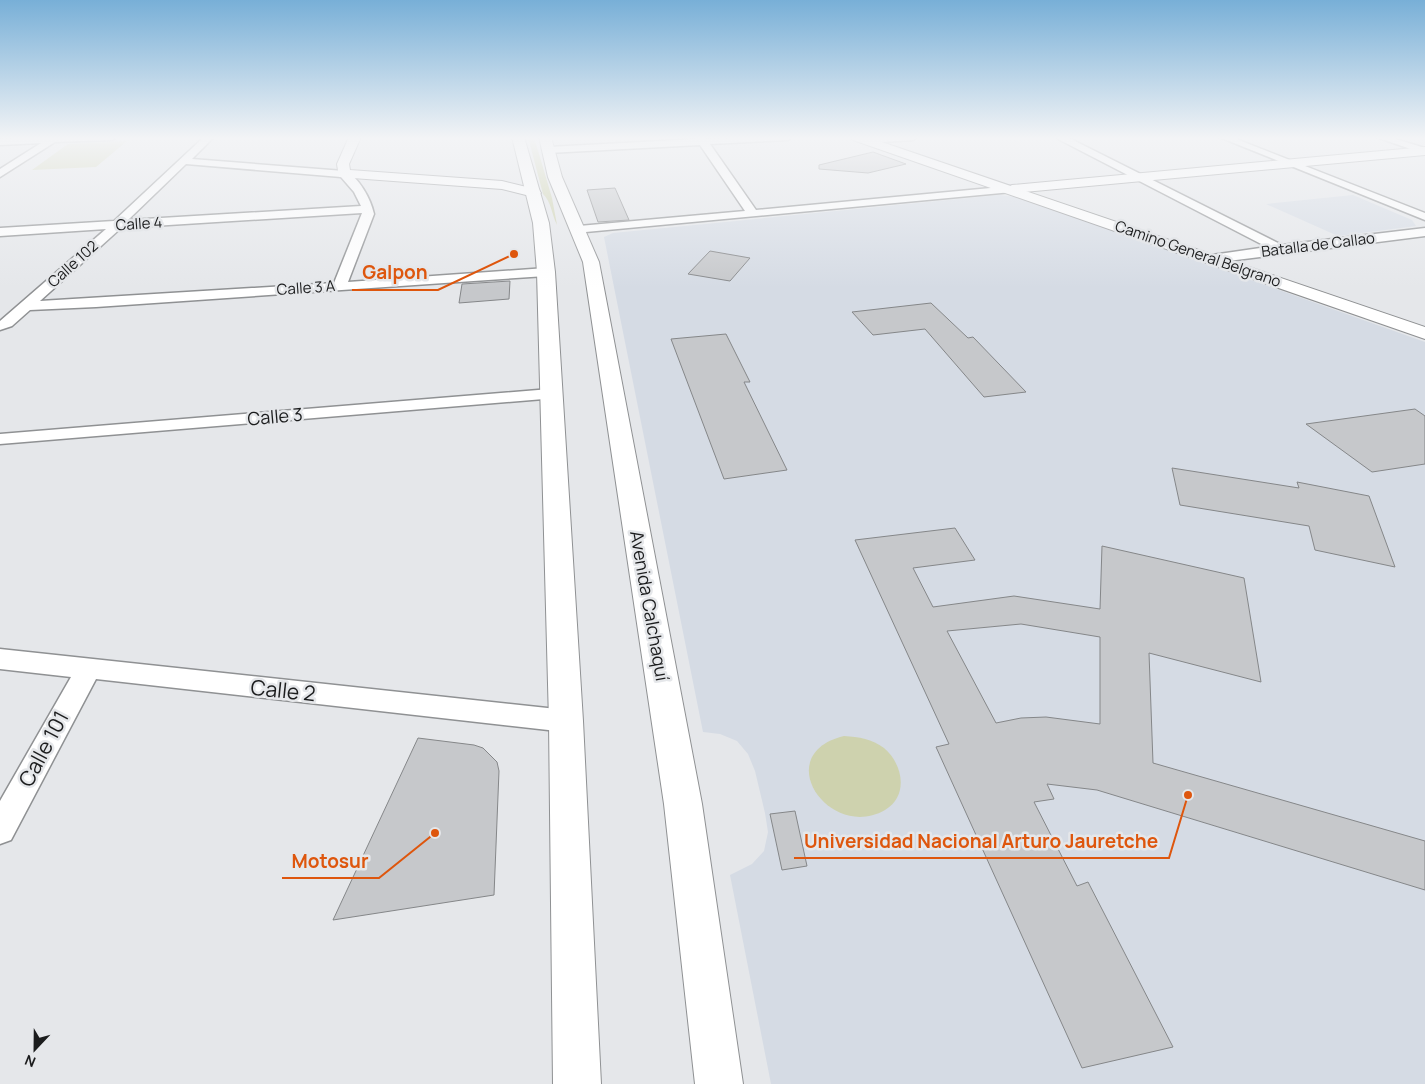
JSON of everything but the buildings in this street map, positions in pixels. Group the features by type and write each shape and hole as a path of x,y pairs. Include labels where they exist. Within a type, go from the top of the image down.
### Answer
{"main road":[{"path":"512,188 534,193"},
{"path":"532,188 542,223 546,272 566,721 577,1084"},
{"name":"Avenida Calchaquí","path":"557,188 566,231 591,262 683,804 719,1084"},
{"name":"Camino General Belgrano","path":"1008,188 1425,333"},
{"path":"1012,189 1027,188"},
{"path":"542,223 566,231"}],"street":[{"name":"Calle 102","path":"4,324 117,225 156,188"},
{"path":"339,286 368,214 368,209 356,188"},
{"path":"735,188 753,214"},
{"path":"1158,188 1280,249"},
{"path":"1350,188 1425,217"},
{"path":"566,231 1012,189"},
{"name":"Calle 4","path":"0,232 368,209"},
{"name":"Batalla de Callao","path":"1212,259 1425,232"},
{"name":"Calle 3 A","path":"26,306 96,303 546,272"},
{"name":"Calle 3 A","path":"4,324 48,312 96,303"},
{"name":"Calle 3","path":"0,439 550,394"},
{"name":"Calle 2","path":"0,659 566,721"},
{"name":"Calle 101","path":"0,830 89,669"}],"shaded area":[{"path":"999,195 1019,197 1425,342 1425,1084 771,1084 730,875 752,864 764,851 768,832 765,813 755,771 748,754 737,741 720,734 703,732 604,237 613,233"},
{"path":"1353,195 1412,220 1416,226 1338,236 1266,204"}],"green space":[{"path":"541,188 549,188 557,225 550,204 543,194"},
{"path":"844,736 875,742 884,748 896,762 901,780 898,797 885,810 864,817 844,814 828,805 815,792 809,776 811,760 822,746"}],"place":[{"name":"Galpon","path":"514,254"},
{"name":"Universidad Nacional Arturo Jauretche","path":"1188,795"},
{"name":"Motosur","path":"435,833"}]}
